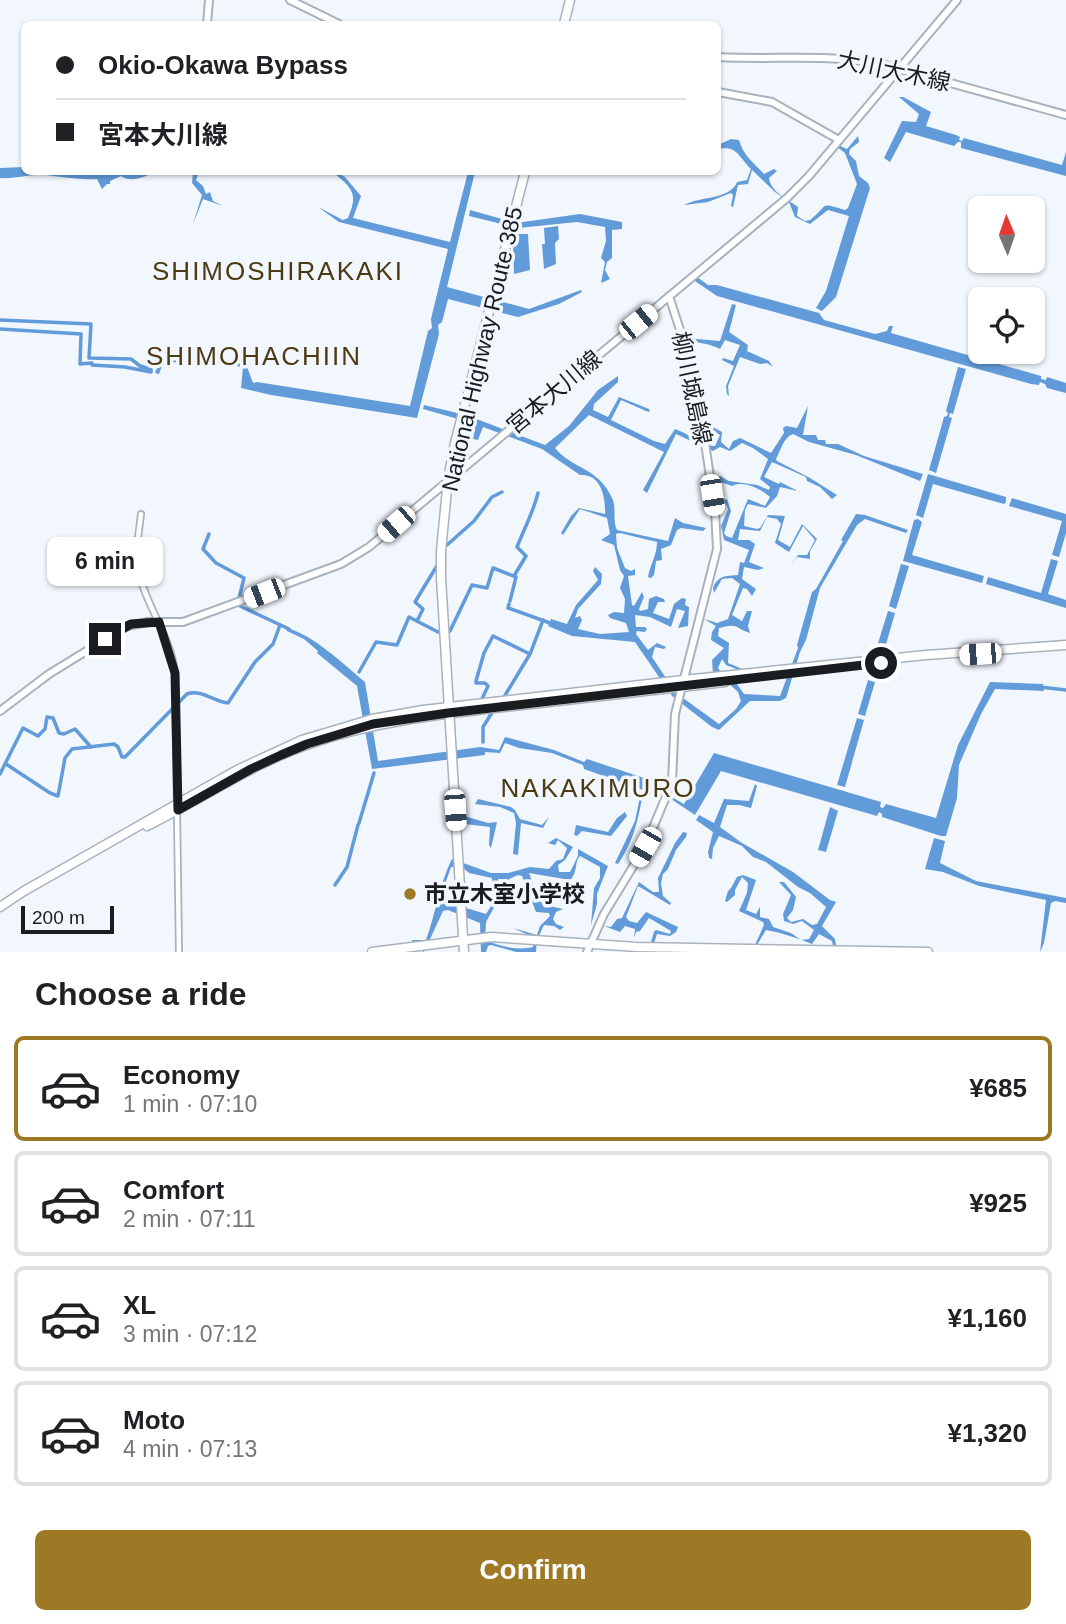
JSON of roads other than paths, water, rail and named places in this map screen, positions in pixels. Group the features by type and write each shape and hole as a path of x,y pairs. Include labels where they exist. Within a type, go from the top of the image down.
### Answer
{"highway":[{"path":"565,21 570,0"},
{"name":"National Highway Route 385","path":"464,952 443,632 441,551 448,479 461,416 524,175"},
{"path":"0,910 34,885 168,812 237,769 329,731 448,710 674,688 713,680 939,654 1066,647"},
{"path":"372,952 491,937 589,948 928,952"}],"main road":[{"path":"207,21 209,0"},
{"path":"289,0 333,21"},
{"path":"669,296 787,198 957,0"},
{"name":"大川大木線","path":"721,57 841,57 899,69 1066,115"},
{"path":"721,93 772,102 839,140"},
{"name":"宮本大川線","path":"0,711 49,674 127,626 139,623 183,622 341,564 369,547 669,296"},
{"name":"柳川城島線","path":"589,948 604,914 645,847 672,778 674,688 716,558 718,538 695,376 669,296"}],"street":[{"path":"141,514 138,567 174,662 179,952"}],"water":[{"path":"899,97 931,112 926,126 956,135 962,141 964,138 1062,165 1066,152 1066,176 961,148 961,142 954,146 906,132 890,162 884,158 902,121 916,122 919,114"},
{"path":"858,136 859,142 850,149 849,154 856,161 859,176 870,188 836,297 822,311 816,308 826,291 849,216 828,210 810,224 795,217 789,202 775,192 752,170 748,184 738,185 733,207 731,193 708,202 684,205 721,195 733,188 737,182 747,180 751,169 733,150 721,148 721,144 731,139 739,140 746,154 764,174 774,169 777,171 769,178 770,183 780,195 798,207 797,216 805,221 810,220 827,205 845,210 857,184 845,153 837,147 838,145 847,149"},
{"path":"21,167 21,175 40,175 0,178 0,168"},
{"path":"40,175 147,175 134,179 121,176 102,189 97,179"},
{"path":"193,175 198,175 196,180 203,186 206,194 210,192 213,201 223,206 203,199 193,224 202,195 192,183"},
{"path":"336,175 345,177 361,196 353,218 450,242 467,175 474,175 447,287 529,309 581,290 582,292 559,304 518,317 448,299 442,322 438,325 439,334 417,418 241,388 243,367 201,361 163,363 159,374 155,373 160,360 201,359 246,364 253,383 410,406 428,331 432,328 431,319 448,249 339,222 318,207 343,220 348,218 353,199 347,185"},
{"path":"470,210 516,223 580,214 622,222 622,229 612,230 612,258 607,262 605,270 610,279 601,283 605,262 601,258 606,241 605,227 577,222 518,228 469,216"},
{"path":"558,226 559,239 555,243 556,264 544,269 544,228"},
{"path":"517,234 528,234 530,270 514,274 513,245"},
{"path":"697,277 708,285 717,285 819,313 824,320 875,334 887,331 889,326 893,326 891,333 968,355 968,364 999,364 1041,376 1041,379 1046,380 1047,377 1066,383 1066,393 1047,388 1040,382 1039,385 1031,384 717,296 692,279"},
{"path":"732,304 736,305 729,332 748,345 747,351 769,361 773,367 740,357 728,386 729,396 726,386 734,366 722,360 733,361 740,345 725,340 720,349 685,338 720,341"},
{"path":"958,367 966,369 953,414 950,413 949,417 952,418 936,473 929,470 944,417 948,413 946,411"},
{"path":"618,376 618,382 594,404 593,410 608,417 619,397 649,409 650,412 621,400 611,420 654,441 665,444 675,429 715,446 720,435 705,423 722,432 721,442 729,449 733,441 740,438 771,453 784,433 783,428 797,428 808,406 803,435 816,435 818,440 825,440 826,444 838,444 864,456 923,474 920,481 856,455 809,442 793,434 787,438 777,461 810,478 837,495 832,499 820,487 807,481 806,477 772,462 764,477 798,491 780,487 777,496 766,508 748,504 744,526 757,529 768,515 785,516 778,540 790,547 802,524 817,539 810,551 810,559 797,557 789,567 798,555 807,555 815,540 803,526 789,552 775,543 781,524 777,519 767,517 760,531 740,529 738,540 749,540 755,544 749,562 764,568 758,570 744,567 742,579 756,589 752,596 743,588 732,615 742,621 747,611 752,611 748,626 750,633 733,626 719,628 718,636 729,643 728,663 745,670 726,665 722,659 718,668 721,672 713,674 712,660 724,648 711,640 716,626 704,619 717,623 728,619 740,584 732,578 722,579 714,593 713,588 720,578 738,575 740,562 744,563 749,550 724,540 721,526 728,509 724,500 727,499 731,511 724,533 732,538 748,499 765,506 770,497 752,486 732,486 720,482 718,478 720,476 729,481 757,485 769,490 770,487 760,479 768,459 742,443 730,451 720,447 713,451 676,434 647,493 643,490 664,452 589,415 555,448 600,480 613,502 617,530 668,541 675,518 683,523 706,528 703,531 681,528 677,530 671,545 661,549 662,560 656,561 651,578 648,577 657,542 616,534 617,548 625,568 631,571 635,569 635,575 628,576 632,605 634,606 642,592 644,597 640,611 648,609 649,599 656,596 664,599 665,602 658,602 653,613 669,619 674,604 682,598 686,599 685,605 689,607 688,626 678,628 685,611 677,609 671,627 650,617 635,615 636,627 647,629 645,632 637,631 636,634 648,650 657,643 666,647 655,647 652,657 676,693 719,724 741,701 738,692 729,684 737,684 744,694 780,696 798,648 812,592 856,514 908,530 906,533 865,519 857,525 820,588 786,698 780,701 750,701 719,730 672,696 635,642 572,636 548,626 551,619 567,624 576,605 598,580 593,571 595,567 602,574 601,584 578,609 575,618 580,616 582,620 578,629 600,634 629,632 626,623 608,615 614,612 624,613 625,599 620,588 624,576 614,545 601,540 610,534 607,518 580,509 563,535 561,533 579,508 605,514 603,494 597,482 587,475 580,475 542,449 483,427 478,440 473,439 475,427 472,423 423,409 424,405 466,415 545,445 569,426 598,390"},
{"path":"928,474 1006,497 1006,502 1004,504 933,484 923,518 916,515"},
{"path":"1012,498 1066,514 1066,533 1059,557 1052,555 1062,521 1009,506"},
{"path":"914,520 922,522 912,555 984,576 982,583 903,561"},
{"path":"1051,559 1058,561 1048,594 1066,600 1066,608 986,584 988,577 1041,593"},
{"path":"901,564 909,566 896,609 889,606"},
{"path":"888,611 895,613 883,655 874,656"},
{"path":"285,627 317,643 365,682 378,761 480,747 499,750 505,737 554,750 584,762 587,759 647,779 647,783 684,804 714,753 881,802 880,807 883,808 886,804 936,818 958,745 990,682 1043,684 1044,691 995,689 959,765 957,798 946,836 941,836 882,817 879,812 877,816 721,771 695,815 668,797 646,787 643,790 584,769 583,765 552,753 505,743 500,753 485,752 485,755 372,769 357,686 304,639 287,631"},
{"path":"868,680 875,682 865,716 858,714"},
{"path":"857,718 864,720 845,787 837,785"},
{"path":"755,784 757,786 751,808 727,805 720,827 836,902 822,926 835,939 837,952 834,952 832,941 819,934 812,944 801,940 809,939 814,930 802,921 793,924 784,921 783,914 791,895 779,882 784,882 796,897 793,910 787,918 791,922 803,919 812,925 817,924 826,907 810,893 766,862 753,857 742,846 719,836 713,848 712,859 709,858 713,832 696,820 699,815 714,823 724,799 749,801"},
{"path":"641,792 643,793 632,839 618,864 615,863 635,821"},
{"path":"478,799 511,807 520,819 542,825 549,817 543,828 521,823 518,855 513,854 516,823 514,813 500,807 475,804"},
{"path":"830,807 838,811 826,852 818,850"},
{"path":"625,812 627,816 611,836 582,831 577,836 574,835 576,825 608,832 617,818"},
{"path":"461,815 488,823 497,822 491,848 490,827 465,824"},
{"path":"683,832 687,833 686,837 676,850 661,883 663,896 670,905 638,886 626,917 637,923 646,912 678,927 670,936 657,934 651,952 648,952 656,930 670,934 671,931 649,918 634,938 635,929 625,926 620,932 604,926 611,927 617,919 622,918 639,882 653,892 659,892 658,878"},
{"path":"556,838 573,847 565,860 558,865 559,872 570,872 578,856 578,849 608,866 597,894 591,925 594,888 600,878 600,867 580,856 570,880 529,873 535,890 551,892 561,888 567,891 559,892 557,899 549,901 550,906 563,909 556,912 553,919 556,924 564,927 560,930 544,925 537,940 536,952 516,952 491,945 486,952 481,952 480,923 448,910 443,911 424,952 424,948 413,945 412,940 426,940 452,859 491,873 508,873 530,867 549,869 556,861 563,859 567,848 558,840 555,845 548,843","holes":["451,867 462,867 469,873 492,878 493,903 486,914 446,902 443,890","522,876 536,912 549,913 550,916 540,926 537,935 513,928 535,938 533,947 527,948 509,947 485,940 486,922 501,895 498,879 503,879 507,889 509,879"]},
{"path":"934,838 945,841 940,863 976,881 1066,898 1066,903 1051,903 1040,952 1046,900 979,886 943,872 925,869"},
{"path":"743,875 756,880 746,910 756,914 760,907 760,917 769,919 773,927 800,939 766,930 755,945 764,925 763,922 739,911 747,893 748,883 742,877 735,895 725,901 737,877"}],"waterway":[{"path":"0,320 91,324 89,358 131,359 140,366 151,369 151,372 92,363 80,364 81,334 0,329"},
{"path":"447,545 474,521 492,497 502,492"},
{"path":"514,576 526,556 517,547 538,493"},
{"path":"209,534 203,549 216,563 244,578 239,598 240,606 289,629"},
{"path":"417,621 423,609 415,602 438,564"},
{"path":"359,672 376,642 397,645 409,617 438,632 450,631 472,585 487,588 493,568 516,577 510,601"},
{"path":"509,604 508,608 550,623"},
{"path":"504,697 530,654 543,620"},
{"path":"6,764 58,796 65,758 72,749 114,744 122,757 125,757 187,694 203,694 228,703 255,662 273,644 280,625"},
{"path":"482,699 488,686 476,681 484,653 493,636 530,654"},
{"path":"1040,687 1066,690"},
{"path":"483,742 483,727 493,711"},
{"path":"0,774 23,728 38,736 45,729 47,717 53,718 59,733 64,734 75,729 91,747"},
{"path":"359,823 374,773"},
{"path":"335,885 347,867 358,825"}],"place":[{"name":"市立木室小学校","path":"410,894"}],"district":[{"name":"SHIMOSHIRAKAKI","path":"278,271"},
{"name":"SHIMOHACHIIN","path":"254,356"},
{"name":"NAKAKIMURO","path":"598,788"}]}
